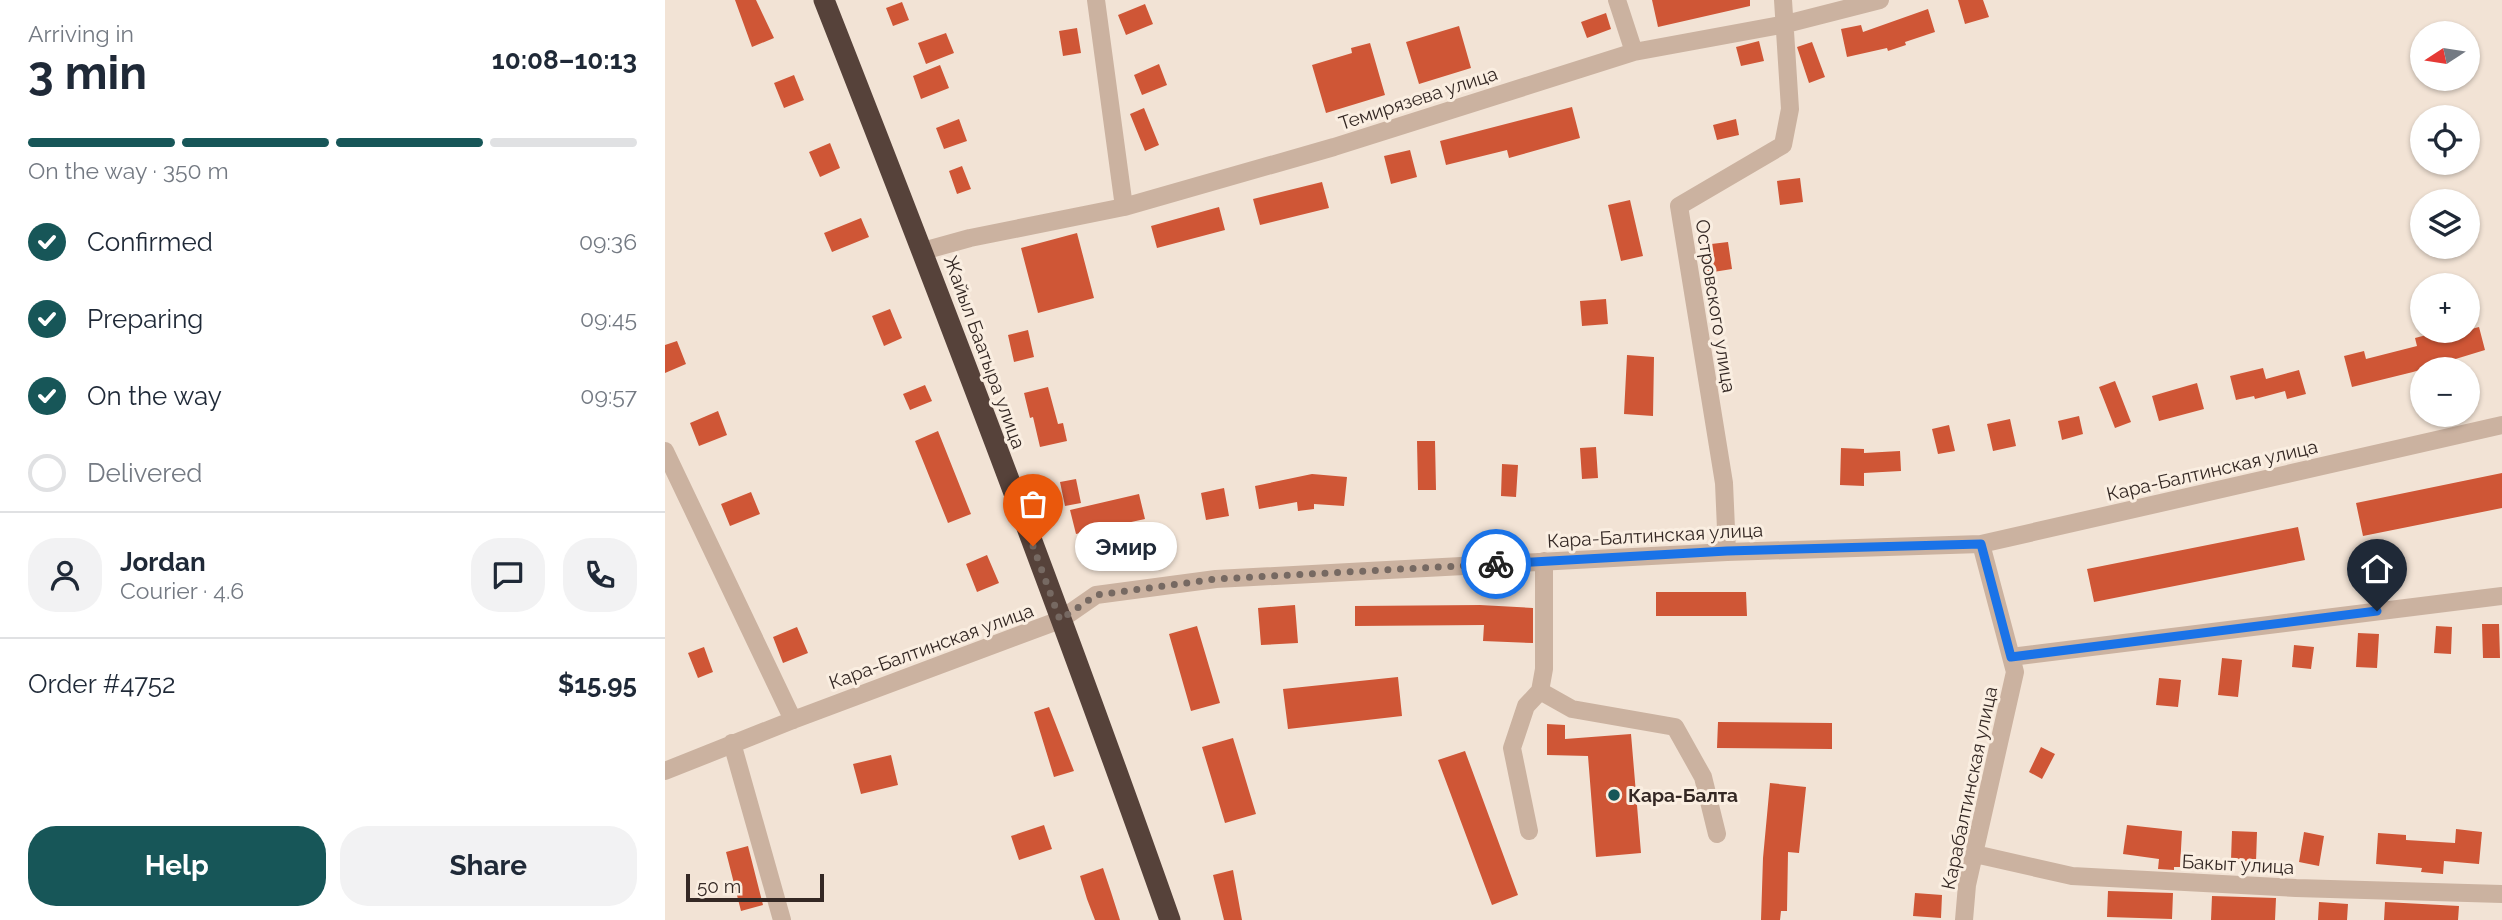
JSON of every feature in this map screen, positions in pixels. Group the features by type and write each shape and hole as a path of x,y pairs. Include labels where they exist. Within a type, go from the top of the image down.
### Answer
{"highway":[{"name":"Жайыл Баатыра улица","path":"824,0 923,251 1170,920"}],"street":[{"path":"1096,0 1124,208"},
{"path":"1617,0 1634,52"},
{"name":"Островского улица","path":"1727,551 1724,484 1679,206 1783,145 1790,110 1783,0"},
{"name":"Темирязева улица","path":"923,251 970,238 1124,208 1334,146 1634,52 1786,24 1880,0"},
{"name":"Кара-Балтинская улица","path":"665,771 732,743 1060,620 1096,595 1216,579 1727,551 1981,544 2502,425"},
{"path":"665,451 793,720"},
{"name":"Карабалтинская улица","path":"1964,920 1968,885 2015,672 1981,544"},
{"path":"1529,831 1513,748 1526,706 1540,691 1545,669 1544,561"},
{"path":"2011,657 2502,596"},
{"path":"1540,691 1572,709 1675,727 1703,777 1717,834"},
{"path":"732,743 782,920"},
{"name":"Бакыт улица","path":"1975,854 2072,876 2296,888 2502,894"}],"building":[{"path":"735,0 756,0 774,38 752,47"},
{"path":"1652,0 1750,0 1750,6 1658,27"},
{"path":"1958,0 1983,0 1989,17 1965,24"},
{"path":"902,2 909,20 893,26 886,8"},
{"path":"1145,4 1153,24 1126,35 1118,15"},
{"path":"1928,9 1935,32 1888,51 1887,48 1847,57 1841,29 1861,25 1863,32"},
{"path":"1606,13 1611,29 1587,38 1581,22"},
{"path":"1459,26 1471,68 1419,84 1406,42"},
{"path":"1077,28 1081,53 1063,56 1059,31"},
{"path":"946,33 954,53 926,64 918,43"},
{"path":"1759,41 1764,61 1741,66 1736,47"},
{"path":"1812,42 1825,77 1809,83 1797,47"},
{"path":"1370,43 1385,95 1326,113 1312,65 1352,53 1351,48"},
{"path":"1159,64 1167,85 1142,95 1134,75"},
{"path":"940,65 949,88 921,99 913,76"},
{"path":"794,75 804,100 784,108 774,83"},
{"path":"1572,107 1580,138 1509,158 1507,150 1446,165 1440,141"},
{"path":"1144,108 1159,145 1145,151 1130,114"},
{"path":"959,119 967,141 944,149 936,128"},
{"path":"1736,119 1739,135 1717,140 1713,125"},
{"path":"830,143 840,168 820,177 809,152"},
{"path":"1410,150 1417,177 1391,184 1384,156"},
{"path":"962,166 971,189 957,194 949,171"},
{"path":"1800,178 1803,202 1780,205 1777,181"},
{"path":"1322,182 1329,208 1260,225 1253,199"},
{"path":"1630,200 1643,256 1621,261 1608,205"},
{"path":"1219,207 1225,230 1157,248 1151,226"},
{"path":"861,218 869,237 832,252 824,233"},
{"path":"1077,233 1094,298 1038,313 1021,248"},
{"path":"1728,242 1732,269 1707,273 1703,245"},
{"path":"1606,299 1608,324 1582,326 1580,301"},
{"path":"890,309 902,338 884,346 872,316"},
{"path":"1028,330 1034,357 1014,362 1008,335"},
{"path":"2480,331 2485,350 2462,357 2410,357 2410,373 2352,387 2344,356 2364,351 2366,359 2417,346 2416,343 2480,343"},
{"path":"677,341 686,364 665,373 665,345"},
{"path":"1627,355 1654,357 1653,416 1624,414"},
{"path":"2263,368 2266,379 2299,370 2306,394 2287,399 2285,391 2255,399 2254,396 2236,400 2230,376"},
{"path":"2115,381 2131,422 2115,428 2099,387"},
{"path":"2197,383 2204,409 2159,421 2152,396"},
{"path":"925,385 932,401 910,410 903,394"},
{"path":"1048,387 1058,424 1063,423 1067,441 1040,447 1024,393"},
{"path":"718,411 727,435 699,446 690,423"},
{"path":"2079,416 2083,434 2062,440 2058,421"},
{"path":"2010,419 2016,446 1993,451 1987,424"},
{"path":"1949,425 1955,451 1938,454 1932,429"},
{"path":"938,431 971,514 948,523 915,441"},
{"path":"1417,441 1435,441 1436,490 1418,490"},
{"path":"1596,447 1598,478 1582,479 1580,448"},
{"path":"1841,448 1864,449 1864,453 1900,451 1901,471 1864,473 1864,486 1840,485"},
{"path":"1502,464 1518,465 1516,497 1501,496"},
{"path":"2502,473 2502,508 2363,536 2356,503"},
{"path":"1312,474 1347,477 1344,506 1314,504 1314,509 1298,511 1297,502 1259,509 1255,486"},
{"path":"1076,479 1081,503 1065,506 1060,482"},
{"path":"1224,488 1229,516 1206,520 1201,493"},
{"path":"751,492 760,514 730,526 721,504"},
{"path":"1139,494 1145,519 1076,534 1070,510"},
{"path":"2298,527 2305,560 2094,602 2087,569"},
{"path":"987,555 999,583 977,592 966,564"},
{"path":"1656,592 1746,592 1747,616 1656,616"},
{"path":"1295,605 1298,643 1261,645 1258,608"},
{"path":"1480,605 1533,608 1533,643 1483,641 1484,625 1355,626 1355,606"},
{"path":"2482,624 2499,624 2500,658 2483,658"},
{"path":"1197,626 1220,703 1191,711 1169,634"},
{"path":"2436,626 2452,627 2451,654 2434,653"},
{"path":"797,627 808,653 783,663 773,637"},
{"path":"2358,633 2379,634 2377,668 2356,667"},
{"path":"2294,645 2314,647 2311,669 2292,667"},
{"path":"704,647 713,672 698,678 688,653"},
{"path":"2222,658 2242,660 2238,697 2218,695"},
{"path":"1398,677 1402,716 1288,729 1283,689"},
{"path":"2159,678 2181,680 2178,707 2156,705"},
{"path":"1049,707 1074,771 1054,777 1034,712"},
{"path":"1718,722 1832,723 1832,749 1717,748"},
{"name":"Кара-Балта","path":"1547,724 1565,725 1565,739 1631,734 1641,853 1596,857 1588,756 1547,755"},
{"path":"1233,738 1256,814 1225,823 1202,747"},
{"path":"2041,747 2055,754 2042,779 2029,772"},
{"path":"1465,751 1518,895 1492,905 1438,760"},
{"path":"891,755 898,785 861,794 853,764"},
{"path":"1770,783 1806,787 1799,853 1788,852 1787,911 1781,911 1780,920 1761,920"},
{"path":"1044,825 1052,849 1019,860 1011,836"},
{"path":"2127,825 2182,831 2180,867 2174,867 2174,870 2158,869 2159,859 2123,854"},
{"path":"2456,829 2482,832 2479,864 2444,861 2443,874 2421,872 2422,868 2376,864 2378,833 2406,835 2406,840 2455,843"},
{"path":"2232,831 2257,832 2256,862 2231,860"},
{"path":"2304,832 2324,836 2319,866 2299,862"},
{"path":"748,846 763,905 741,911 726,852"},
{"path":"1103,868 1120,920 1095,920 1087,899 1080,876"},
{"path":"1233,870 1242,920 1224,920 1213,875"},
{"path":"2108,891 2173,893 2172,919 2107,917"},
{"path":"1915,893 1942,895 1941,918 1913,916"},
{"path":"2212,896 2276,898 2275,920 2211,920"},
{"path":"2319,902 2348,904 2347,920 2318,920"},
{"path":"2385,902 2459,906 2458,920 2384,920"}],"way so far":[{"path":"1033,546 1060,620 1096,595 1216,579 1496,564"}],"place":[{"name":"Эмир","path":"1033,546"},
{"name":"Кара-Балта","path":"1614,795"}],"route":[{"path":"1496,564 1727,551 1981,544 2011,657 2377,611"}]}
